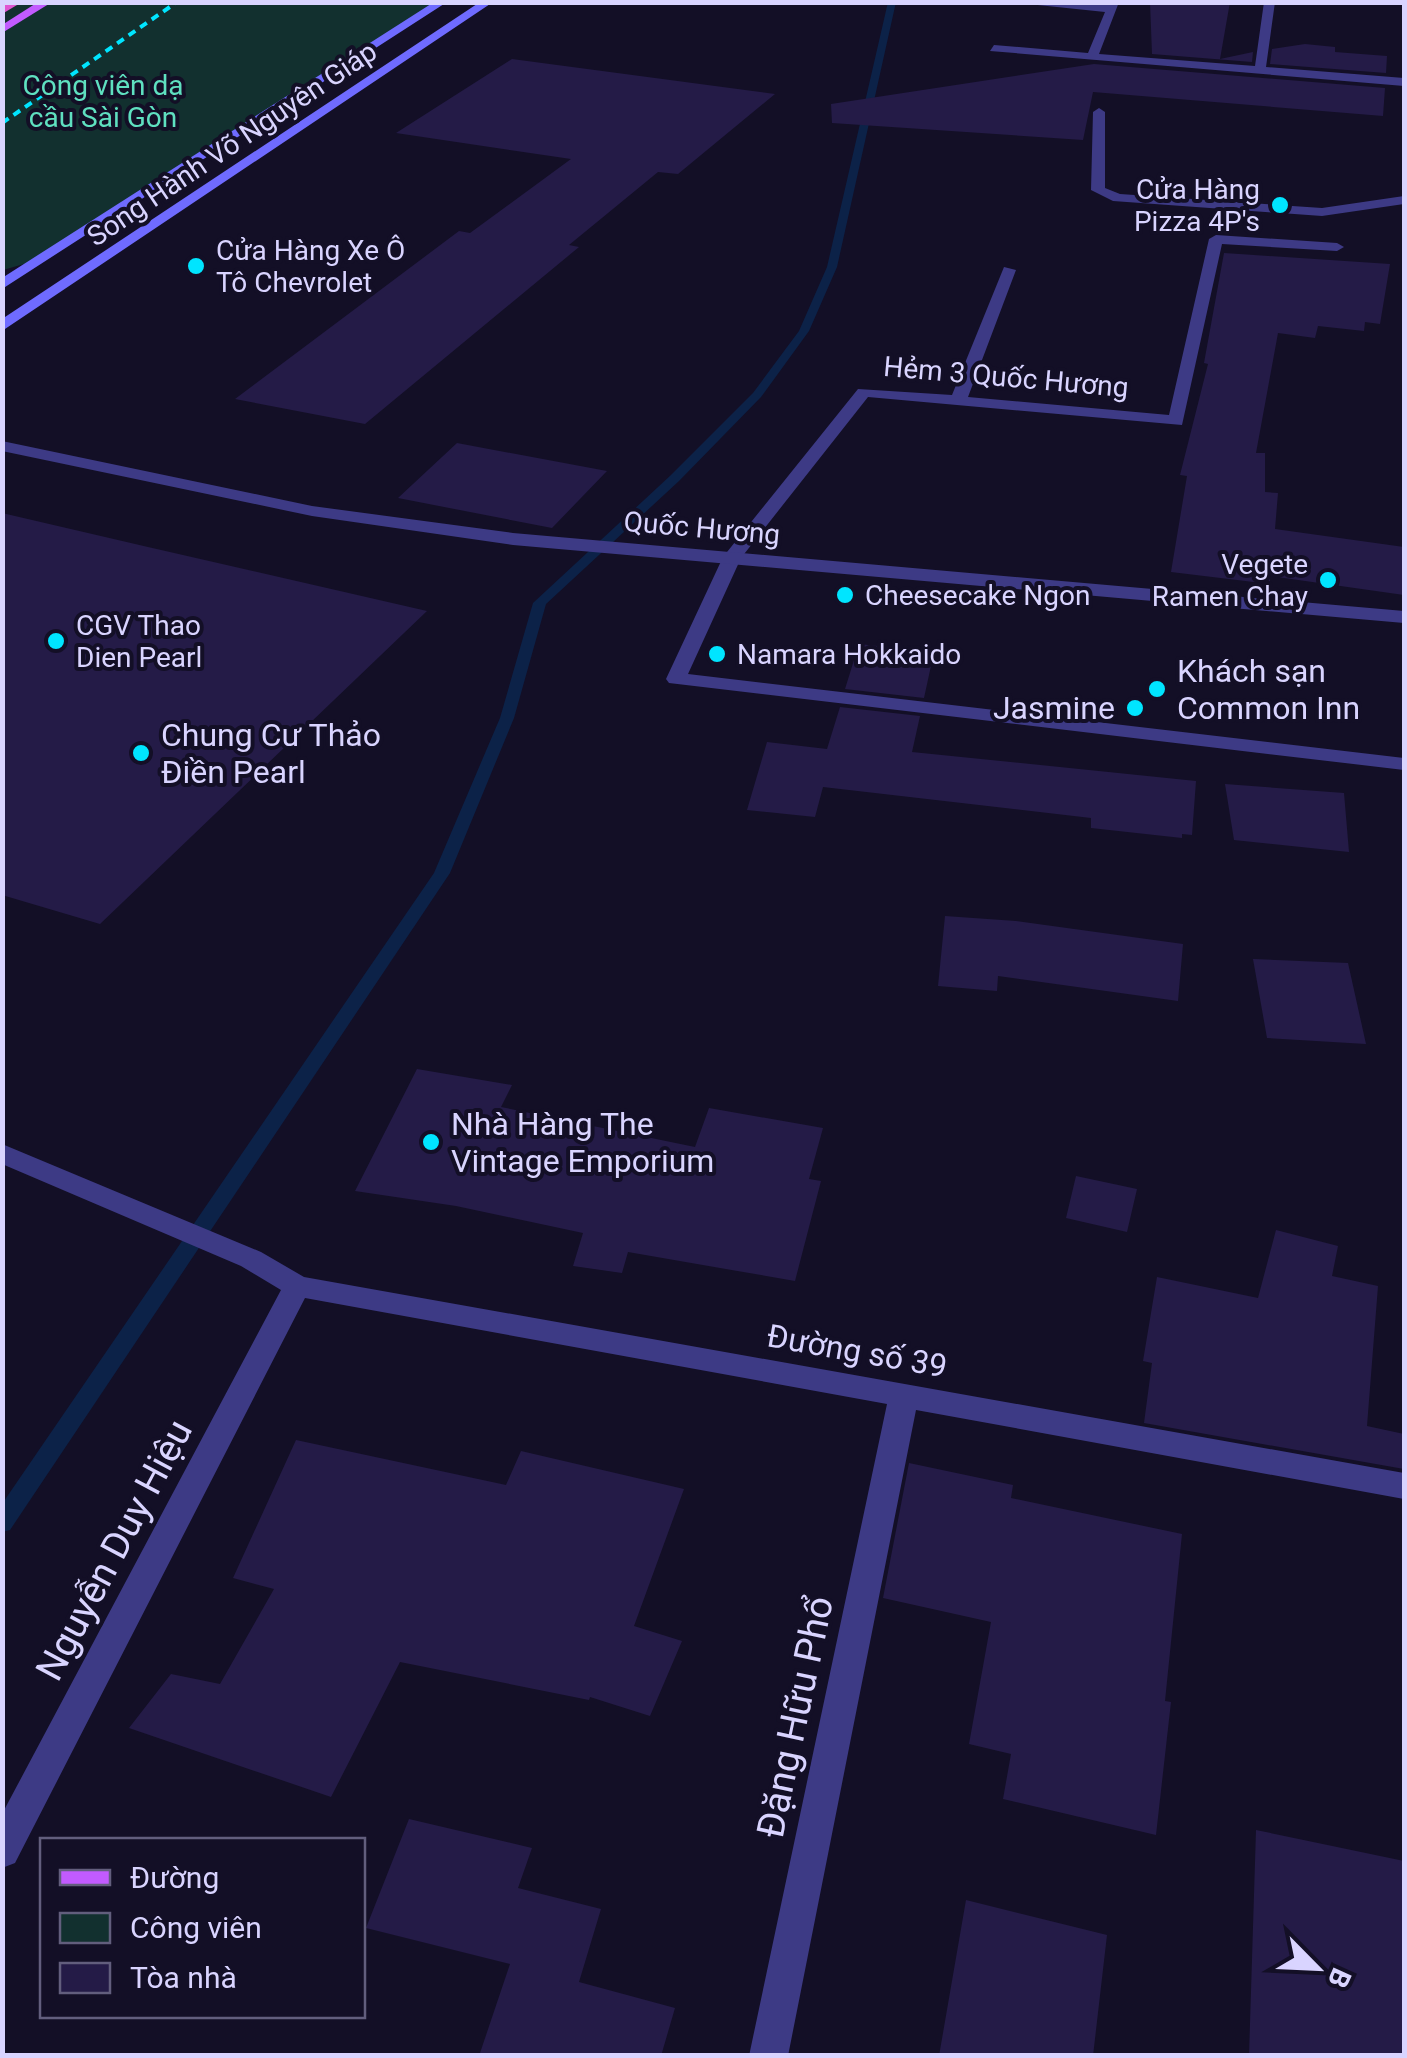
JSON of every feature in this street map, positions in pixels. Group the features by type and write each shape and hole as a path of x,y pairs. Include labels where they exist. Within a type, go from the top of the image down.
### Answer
{"highway":[{"path":"2,10 16,2"}],"main road":[{"path":"2,30 47,2"},
{"name":"Song Hành Võ Nguyên Giáp","path":"2,285 442,2"},
{"name":"Song Hành Võ Nguyên Giáp","path":"2,326 488,2"}],"street":[{"path":"1015,2 1113,6 1092,58"},
{"path":"1260,70 1270,2"},
{"path":"994,49 1404,82"},
{"path":"1099,112 1098,190 1118,198 1322,212 1404,200"},
{"name":"Hẻm 3 Quốc Hương","path":"732,557 864,392 1176,421 1216,239 1337,247"},
{"path":"958,400 1010,270"},
{"name":"Quốc Hương","path":"2,446 312,511 562,544 1404,617"},
{"path":"732,557 676,679 1404,764"},
{"path":"2,1154 251,1258 297,1286"},
{"name":"Đường số 39","path":"297,1286 1404,1486"},
{"name":"Nguyễn Duy Hiệu","path":"2,1851 297,1286"},
{"name":"Đặng Hữu Phổ","path":"768,2056 904,1396"}],"green space":[{"name":"Công viên dạ cầu Sài Gòn","path":"3,3 439,3 31,262 3,270"}],"building":[{"path":"1150,2 1230,2 1220,59 1253,52 1252,62 1152,54"},
{"path":"1305,44 1335,47 1335,52 1387,56 1386,73 1270,64 1272,49"},
{"path":"512,59 775,94 678,174 658,172 569,245 579,247 365,424 235,399 459,231 470,233 571,159 396,133"},
{"path":"1094,64 1385,88 1383,116 1093,92 1083,140 832,123 831,104"},
{"path":"1224,253 1390,264 1380,324 1365,322 1364,331 1318,326 1315,338 1278,333 1256,453 1265,453 1265,492 1278,493 1275,529 1404,547 1404,595 1270,576 1270,584 1171,572 1187,476 1180,475 1208,364 1204,363"},
{"path":"457,443 607,471 552,528 398,498"},
{"name":"Chung Cư Thảo Điền Pearl","path":"2,513 427,611 100,924 2,895"},
{"path":"859,644 934,652 924,698 845,689"},
{"path":"840,707 920,716 912,752 1196,781 1192,835 1182,834 1182,838 1091,828 1091,818 823,787 815,817 747,810 767,742 827,749"},
{"path":"1225,784 1344,793 1349,852 1234,840"},
{"path":"945,916 1016,921 1183,944 1178,1001 998,976 997,991 938,986"},
{"path":"1253,959 1348,963 1366,1044 1267,1038"},
{"path":"417,1069 512,1085 501,1107 695,1147 709,1108 823,1128 809,1179 821,1181 795,1281 628,1252 622,1273 573,1266 583,1233 456,1206 355,1191"},
{"path":"1076,1176 1137,1189 1127,1232 1066,1218"},
{"path":"1276,1230 1338,1246 1332,1276 1378,1286 1367,1426 1404,1434 1404,1469 1144,1423 1152,1363 1143,1361 1157,1277 1258,1298"},
{"path":"296,1440 506,1485 521,1451 684,1489 634,1626 682,1641 650,1716 590,1697 589,1700 400,1662 331,1797 129,1728 171,1674 220,1684 274,1589 233,1578"},
{"path":"909,1463 1013,1485 1011,1498 1182,1534 1165,1701 1171,1702 1156,1835 1003,1799 1011,1754 969,1744 991,1622 883,1598"},
{"path":"409,1819 532,1848 518,1888 601,1909 579,1982 675,2008 661,2056 479,2056 510,1964 366,1928"},
{"path":"1256,1830 1404,1861 1404,2056 1249,2056"},
{"path":"966,1900 1107,1935 1093,2056 939,2056"}],"waterway":[{"path":"2,1523 442,873 507,718 540,603 675,478 757,395 804,331 832,267 892,2"}],"railway":[{"path":"2,123 177,2"}],"place":[{"name":"Cửa Hàng Pizza 4P's","path":"1280,205"},
{"name":"Cửa Hàng Xe Ô Tô Chevrolet","path":"196,266"},
{"name":"Vegete Ramen Chay","path":"1328,580"},
{"name":"Cheesecake Ngon","path":"845,595"},
{"name":"CGV Thao Dien Pearl","path":"56,641"},
{"name":"Namara Hokkaido","path":"717,654"},
{"name":"Khách sạn Common Inn","path":"1157,689"},
{"name":"Jasmine","path":"1135,708"},
{"name":"Chung Cư Thảo Điền Pearl","path":"141,753"},
{"name":"Nhà Hàng The Vintage Emporium","path":"431,1142"}]}
